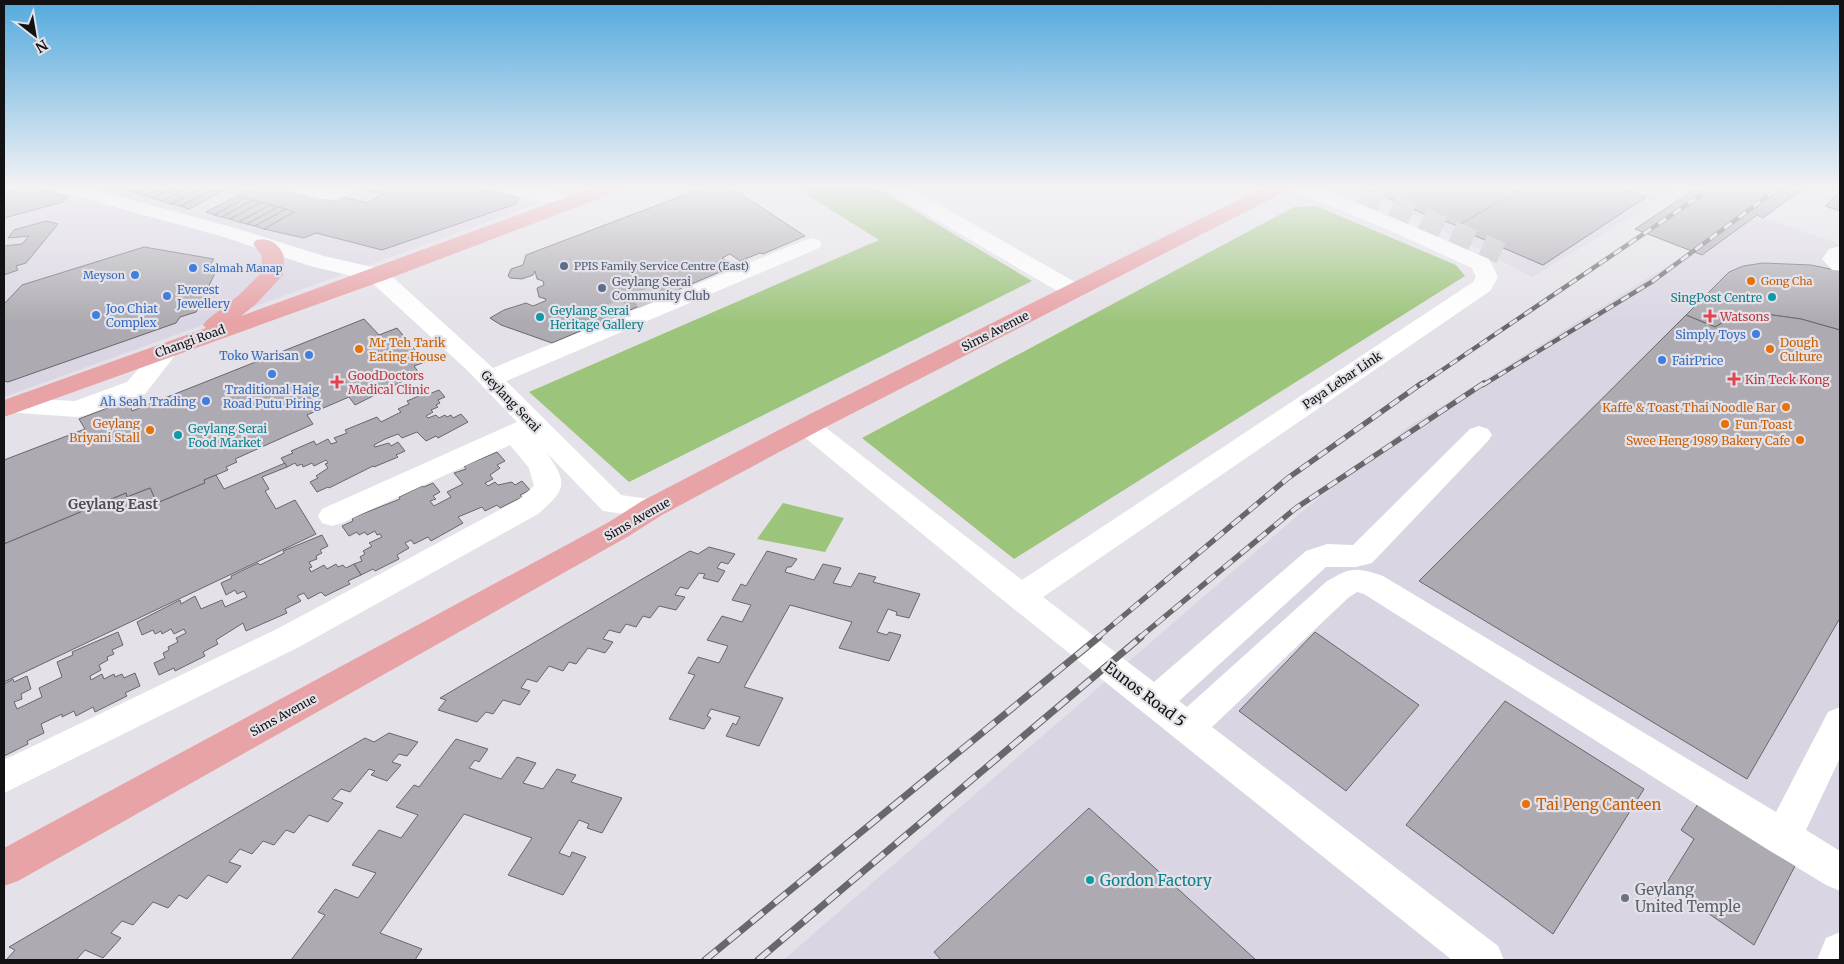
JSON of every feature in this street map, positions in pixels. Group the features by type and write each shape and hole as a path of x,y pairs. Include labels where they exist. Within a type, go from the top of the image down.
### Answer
{"main road":[{"name":"Changi Road","path":"168,349 377,275 491,232"},
{"name":"Sims Avenue","path":"4,868 613,533 652,508 807,426 1190,232"},
{"path":"196,339 247,300 272,275 273,255 263,244"}],"street":[{"path":"228,232 318,261 377,275"},
{"path":"972,232 1074,291"},
{"name":"Paya Lebar Link","path":"1020,598 1482,286 1487,277 1481,264 1409,232"},
{"path":"490,379 812,244"},
{"path":"1840,252 1836,253 1833,259 1840,265"},
{"name":"Geylang Serai","path":"377,275 490,379 524,428 613,504 652,508"},
{"path":"678,290 717,284"},
{"path":"585,339 607,320"},
{"path":"8,407 78,409 136,388 168,349"},
{"name":"Eunos Road 5","path":"807,426 1020,598 1189,727 1484,960"},
{"path":"4,777 288,638 528,507 548,490 549,480 524,428 332,516"},
{"path":"1155,702 1316,559 1328,555 1354,557 1362,555 1479,435"},
{"path":"1189,727 1337,590 1353,580 1372,584 1840,872"},
{"path":"1783,838 1840,722"},
{"path":"1837,960 1840,952"}],"shaded area":[{"path":"4,232 460,232 4,397"},
{"path":"1446,232 1607,232 1532,277"},
{"path":"1722,232 1804,232 1840,244 1840,960 783,960 1298,515 1408,427"}],"green space":[{"path":"866,232 950,232 1032,281 629,482 529,392 879,240"},
{"path":"1247,232 1378,232 1456,265 1465,276 1014,559 862,438"},
{"path":"783,503 844,518 825,552 757,539"}],"building":[{"path":"13,232 51,232 26,263 16,266 18,270 4,275 4,246 22,244 29,236 8,238"},
{"path":"277,232 434,232 382,250 316,233 304,238"},
{"path":"587,232 799,232 805,236 763,254 760,253 740,261 730,254 722,258 734,266 552,343 501,325 490,318 504,310 526,303 533,306 545,301 546,299 539,297 537,288 544,285 543,281 537,279 535,271 533,275 522,279 510,278 508,276 511,269 523,265 526,255"},
{"path":"1467,232 1593,232 1543,265"},
{"path":"1467,232 1593,232 1543,265"},
{"path":"1643,232 1734,232 1702,255"},
{"name":"Joo Chiat Complex","path":"144,247 214,259 209,266 218,267 196,312 180,317 176,323 8,382 4,381 4,304 22,285"},
{"name":"SingPost Centre","path":"1763,263 1811,265 1840,271 1840,330 1801,319 1765,314 1744,315 1727,320 1715,327 1686,315 1729,272 1743,266"},
{"name":"SingPost Centre","path":"1765,314 1801,319 1840,330 1840,618 1747,779 1419,581 1686,315 1715,327 1727,320 1744,315"},
{"name":"Geylang Serai Food Market","path":"364,319 379,335 397,328 425,362 414,366 419,373 355,405 349,397 307,415 313,424 235,459 237,462 226,467 228,470 204,480 205,483 157,503 150,488 127,497 126,493 4,544 4,460 85,429 79,419 128,400 132,411"},
{"path":"439,390 445,397 438,400 440,403 436,405 438,407 431,410 433,412 426,416 428,418 436,415 439,418 451,415 453,418 461,414 468,422 438,438 436,436 426,441 417,432 402,438 398,434 385,439 374,445 375,447 389,443 391,446 398,442 405,451 396,455 398,457 373,466 329,488 317,492 310,482 318,478 316,476 328,468 325,464 328,463 326,460 314,466 312,463 303,467 302,464 297,466 295,463 287,467 281,458 293,453 291,451 314,441 316,445 328,439 331,444 337,442 334,438 347,433 345,430 377,417 381,422 401,412 398,409 409,404 407,401 428,392 429,394"},
{"path":"497,452 505,461 497,465 500,468 490,475 493,479 485,483 488,486 495,482 498,485 512,482 515,485 522,481 530,490 520,495 522,497 500,508 497,505 485,511 482,507 458,517 463,523 431,541 428,537 414,544 411,540 405,543 409,548 397,555 399,559 375,571 373,569 361,575 354,564 362,561 360,557 365,554 363,551 372,546 369,543 382,537 380,534 377,535 375,531 367,535 365,532 359,535 357,532 349,536 342,526 353,521 352,518 400,499 399,497 422,486 433,483 440,492 433,496 436,499 430,501 434,506 451,497 447,492 463,484 454,473 466,469 464,466"},
{"path":"285,463 287,467 262,477 269,489 265,491 276,509 295,500 316,534 4,682 4,544 126,493 127,497 150,488 157,503 205,483 204,480 216,475 224,489"},
{"path":"322,535 328,546 320,550 322,553 316,556 317,559 309,562 312,567 309,568 311,572 324,565 327,569 336,564 338,567 343,565 346,568 354,564 361,575 348,581 350,584 325,596 321,592 308,599 304,593 297,596 301,601 285,609 287,613 246,631 243,623 216,640 218,644 203,652 205,656 175,671 174,668 159,675 154,663 165,658 163,653 169,650 168,647 178,642 176,638 186,633 184,629 174,634 171,629 162,634 161,631 155,634 153,630 142,635 137,622 180,600 181,604 195,596 201,609 222,600 225,607 247,597 244,591 237,594 235,590 226,595 221,583 258,563 260,565 284,553 283,551"},
{"path":"709,547 735,554 728,564 721,562 717,568 725,571 718,582 703,578 705,574 699,573 688,589 680,587 675,595 685,597 676,610 659,606 650,618 643,616 636,627 626,624 620,633 609,630 603,639 613,642 605,653 588,648 576,664 569,662 563,671 549,666 537,682 527,679 521,688 530,691 520,705 503,700 493,714 486,712 477,722 438,710 446,700 440,698 690,551 698,554"},
{"path":"767,551 797,559 791,567 787,567 785,572 814,580 823,564 841,568 833,583 851,587 859,573 876,577 873,582 920,594 909,618 896,615 897,612 888,609 877,632 887,635 889,632 901,635 889,661 839,648 852,622 790,605 744,687 783,698 759,746 726,736 733,723 736,725 740,717 711,709 707,716 711,718 704,729 669,719 695,675 688,673 698,657 719,663 728,646 707,640 722,616 742,622 751,605 732,600 741,584 746,586"},
{"path":"118,632 123,645 112,650 114,654 107,657 108,660 99,665 101,670 90,676 91,680 102,674 104,679 114,674 115,677 122,674 124,678 135,673 140,686 125,693 127,696 95,712 93,707 76,716 74,711 62,717 62,714 41,724 44,733 27,741 28,744 4,756 4,684 13,679 14,682 27,676 31,689 21,694 22,699 14,702 17,709 42,697 39,688 62,677 57,662 73,655 72,652"},
{"path":"1315,632 1419,705 1346,791 1239,711"},
{"path":"1505,701 1644,789 1553,934 1406,825"},
{"path":"389,733 418,742 407,756 399,754 392,762 401,765 387,781 371,775 375,771 369,769 350,792 341,789 332,799 343,803 328,822 309,815 294,833 286,830 274,845 263,841 252,854 240,849 229,862 241,866 227,883 208,875 187,899 179,895 168,908 153,902 133,925 122,921 111,933 121,938 103,958 85,950 76,960 6,960 15,950 9,947 365,738 374,742"},
{"path":"456,739 488,749 479,762 475,760 469,768 501,779 517,757 536,763 523,783 543,789 557,769 576,775 571,782 622,798 602,833 587,828 589,824 579,820 559,853 570,857 572,852 586,857 563,895 508,875 532,838 464,814 380,933 422,949 415,960 291,960 325,915 318,912 335,889 358,898 376,873 352,865 379,830 401,838 418,815 396,807 414,785 419,787"},
{"path":"1698,804 1795,866 1754,945 1666,884 1694,839 1681,830"},
{"name":"Gordon Factory","path":"1089,808 1256,960 941,960 934,952"}],"tunnel":[{"path":"1453,232 1501,253"},
{"path":"607,319 612,315 669,291 679,290"}],"railway":[{"path":"1420,385 1646,232"},
{"path":"1483,385 1653,281 1719,232"},
{"path":"1097,638 1288,478 1422,383"},
{"path":"1139,638 1296,508 1484,383"},
{"path":"705,960 1099,637"},
{"path":"758,960 1141,637"}],"place":[{"name":"PPIS Family Service Centre (East)","path":"564,266"},
{"name":"Salmah Manap","path":"193,268"},
{"name":"Meyson","path":"135,275"},
{"name":"Gong Cha","path":"1751,281"},
{"name":"Geylang Serai Community Club","path":"602,288"},
{"name":"Everest Jewellery","path":"167,296"},
{"name":"SingPost Centre","path":"1772,297"},
{"name":"Joo Chiat Complex","path":"96,315"},
{"name":"Watsons","path":"1710,316"},
{"name":"Geylang Serai Heritage Gallery","path":"540,317"},
{"name":"Simply Toys","path":"1756,334"},
{"name":"Mr Teh Tarik Eating House","path":"359,349"},
{"name":"Dough Culture","path":"1770,349"},
{"name":"Toko Warisan","path":"309,355"},
{"name":"FairPrice","path":"1662,360"},
{"name":"Traditional Haig Road Putu Piring","path":"272,374"},
{"name":"Kin Teck Kong","path":"1734,379"},
{"name":"GoodDoctors Medical Clinic","path":"337,382"},
{"name":"Ah Seah Trading","path":"206,401"},
{"name":"Kaffe & Toast Thai Noodle Bar","path":"1786,407"},
{"name":"Fun Toast","path":"1725,424"},
{"name":"Geylang Briyani Stall","path":"150,430"},
{"name":"Geylang Serai Food Market","path":"178,435"},
{"name":"Swee Heng 1989 Bakery Cafe","path":"1800,440"},
{"name":"Tai Peng Canteen","path":"1526,804"},
{"name":"Gordon Factory","path":"1090,880"},
{"name":"Geylang United Temple","path":"1625,898"}],"district":[{"name":"Geylang East","path":"113,504"}]}
